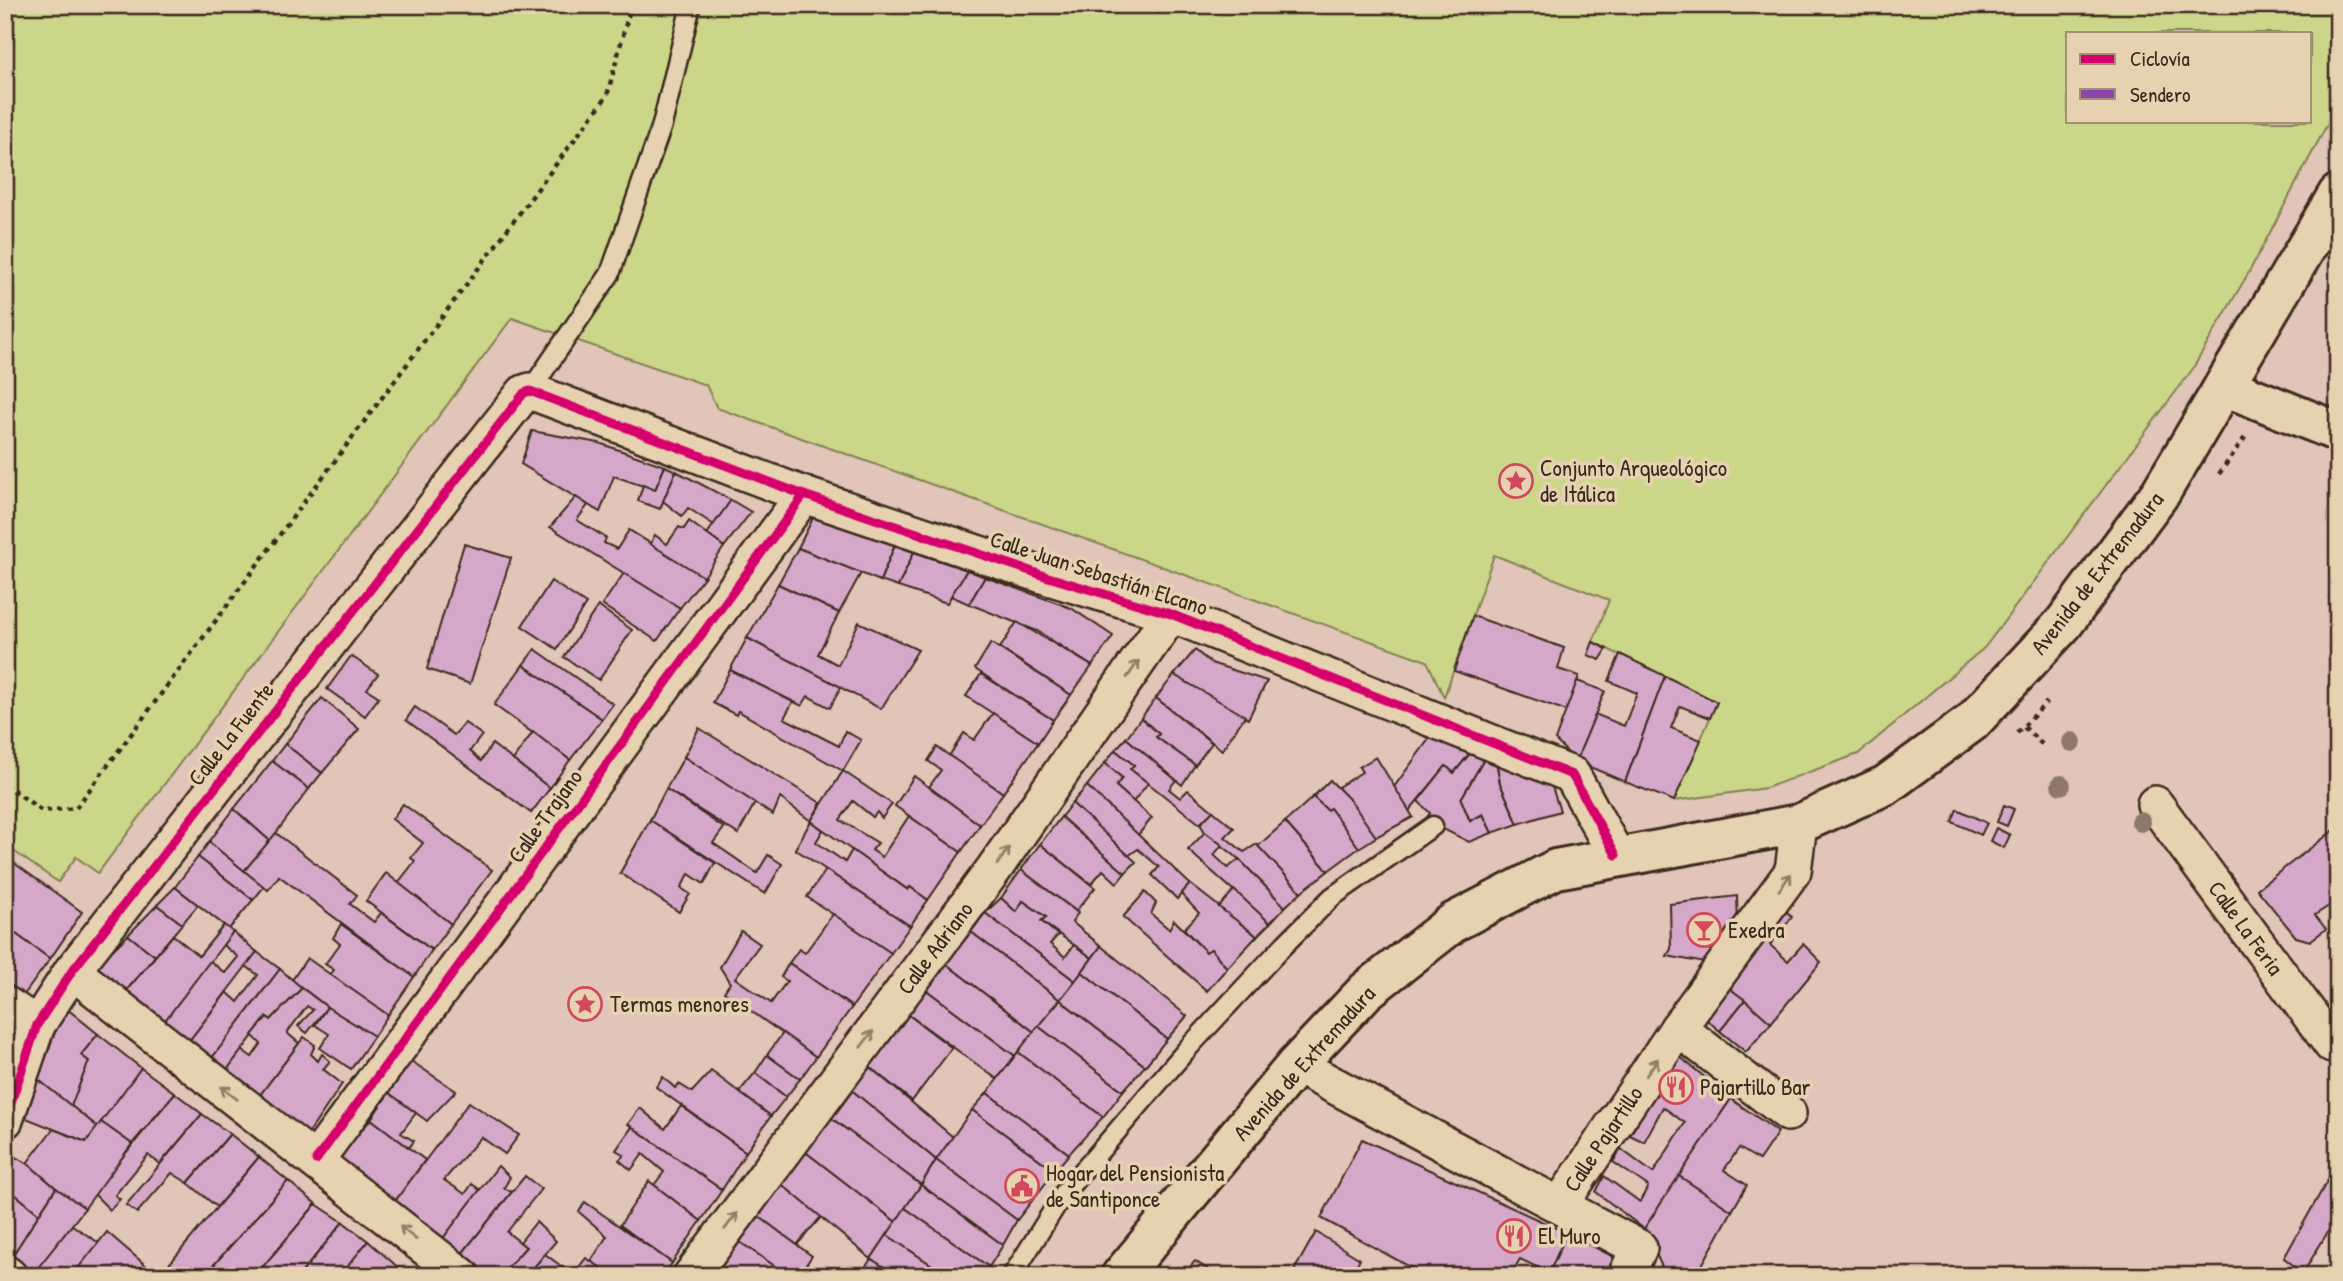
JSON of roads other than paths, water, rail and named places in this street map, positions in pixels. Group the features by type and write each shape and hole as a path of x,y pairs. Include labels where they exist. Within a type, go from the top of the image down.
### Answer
{"main road":[{"name":"Avenida de Extremadura","path":"1121,1276 1296,1065 1366,991 1454,922 1556,869 1616,855 1799,824 1886,785 1972,722 2064,623 2161,492 2338,194"},
{"path":"2224,386 2338,432"}],"street":[{"name":"Calle Juan Sebastián Elcano","path":"527,392 804,495 1171,614 1572,775 1616,855"},
{"name":"Calle La Fuente","path":"5,1120 37,1025 72,971 527,392"},
{"name":"Calle Trajano","path":"316,1160 804,495"},
{"name":"Calle Adriano","path":"691,1276 994,869 1171,614"},
{"name":"Calle La Feria","path":"2155,804 2332,1045 2338,1040"},
{"name":"Calle Pajartillo","path":"1296,1065 1559,1205 1678,1028 1793,872 1799,824"},
{"path":"72,971 461,1276"},
{"path":"5,1004 37,1025"},
{"path":"1678,1028 1788,1113"},
{"path":"1559,1205 1639,1248 1626,1276"}],"lane":[{"path":"527,392 610,274 662,125 691,5"},
{"path":"1012,1276 1064,1193 1189,1047 1285,944 1332,897 1433,826"}],"place":[{"name":"Conjunto Arqueológico de Itálica","path":"1516,481"},
{"name":"Exedra","path":"1704,930"},
{"name":"Termas menores","path":"585,1004"},
{"name":"Pajartillo Bar","path":"1676,1087"},
{"name":"Hogar del Pensionista de Santiponce","path":"1022,1186"},
{"name":"El Muro","path":"1514,1236"}]}
